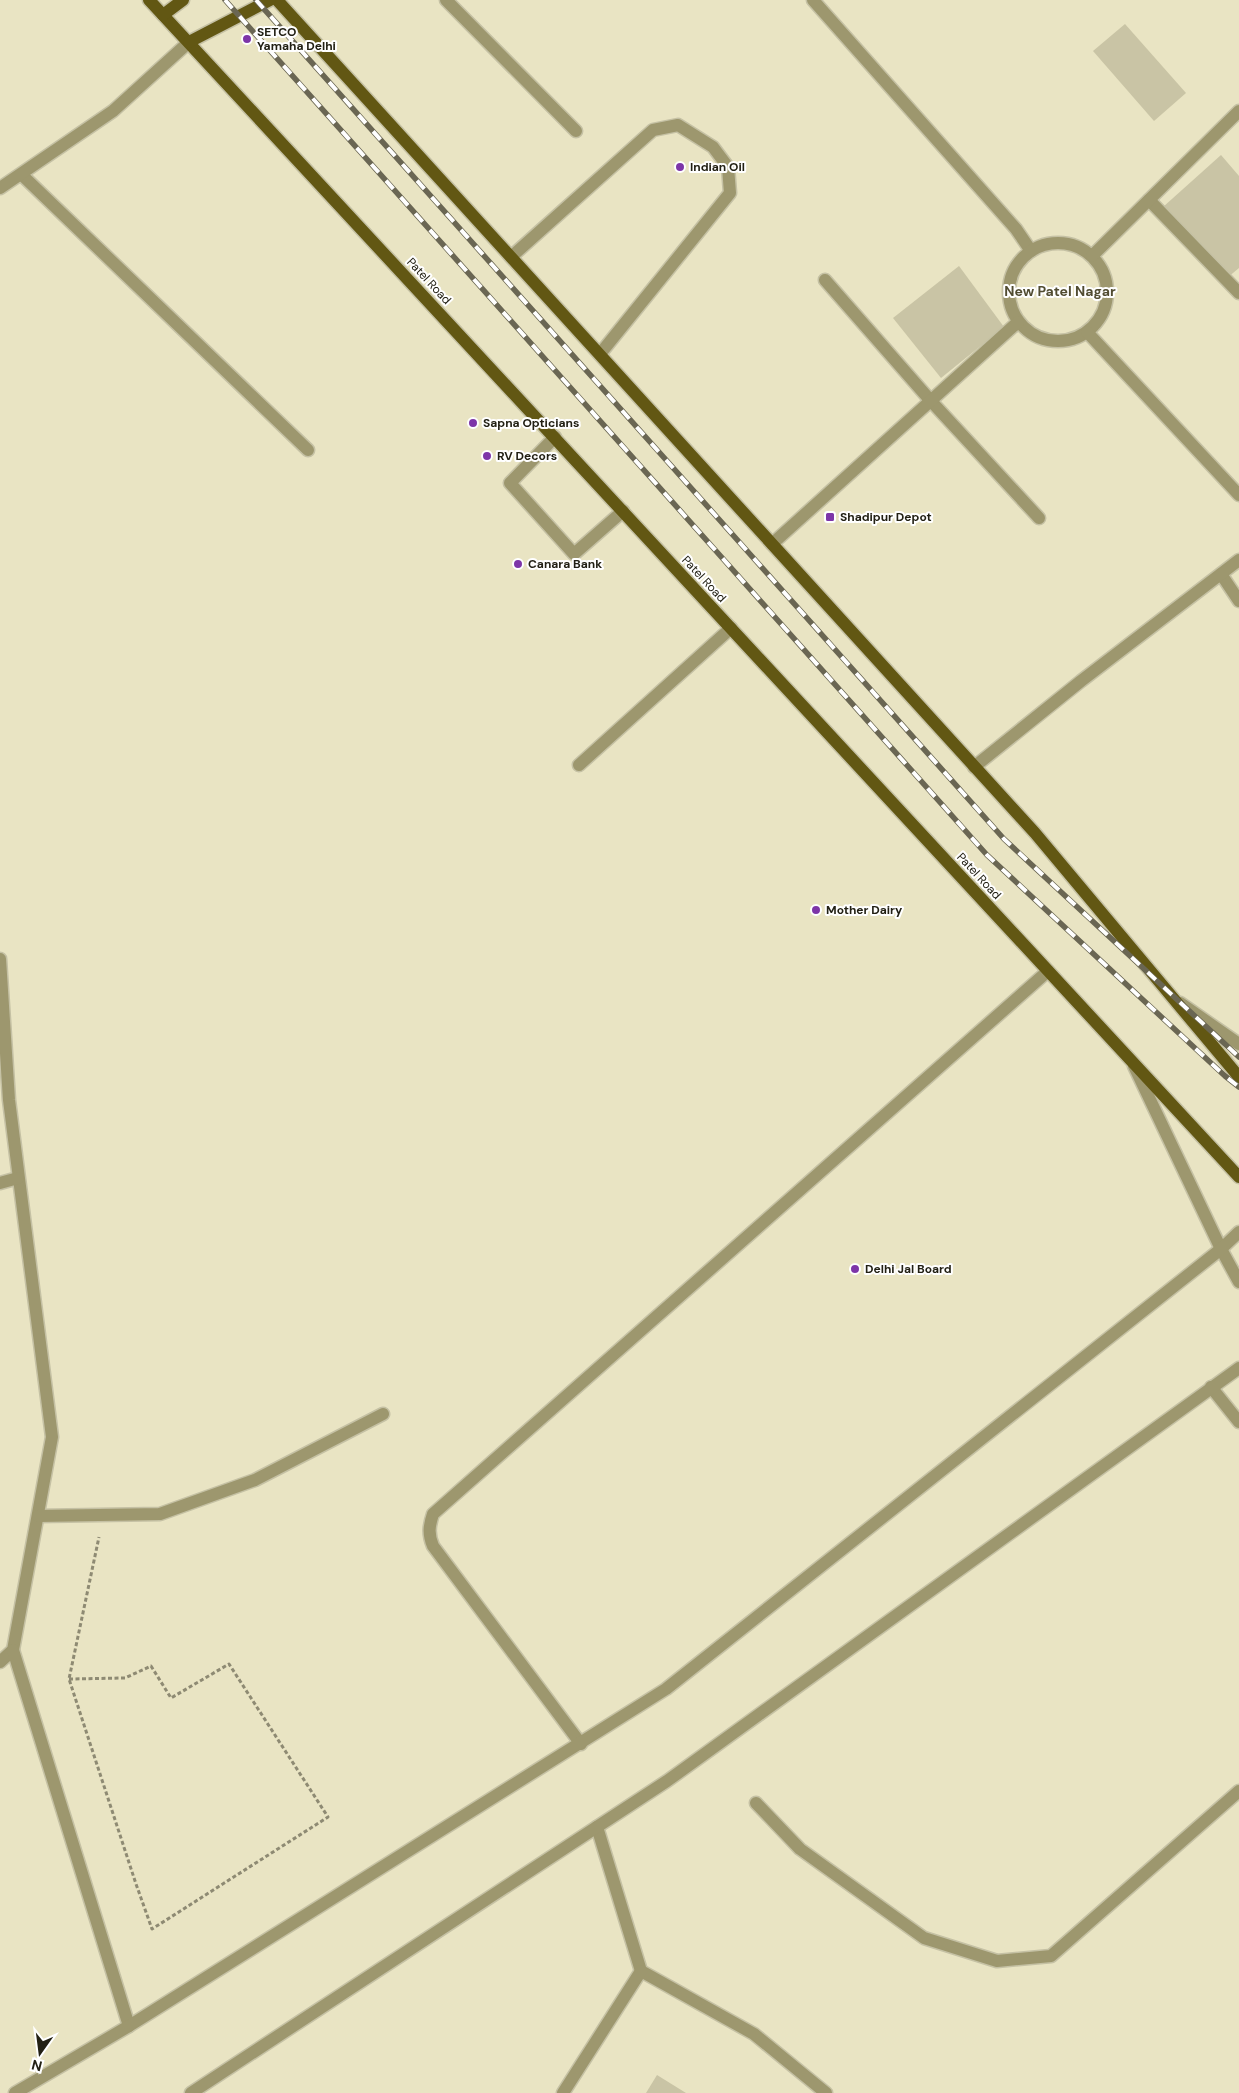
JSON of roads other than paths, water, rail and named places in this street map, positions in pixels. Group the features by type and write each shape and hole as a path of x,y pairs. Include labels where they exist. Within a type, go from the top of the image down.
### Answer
{"main road":[{"name":"Patel Road","path":"149,0 1239,1177"},
{"path":"163,15 183,0"},
{"path":"189,42 270,0"},
{"path":"277,0 1035,833 1239,1076"}],"street":[{"path":"446,0 576,131"},
{"path":"813,0 1016,229 1031,252"},
{"path":"0,188 22,175 113,111 189,42"},
{"path":"1092,256 1239,111"},
{"path":"511,257 653,130 678,125 713,147 728,167 730,193 600,354"},
{"path":"22,175 308,450"},
{"path":"1149,200 1239,293"},
{"path":"1062,243 1078,247 1092,256 1104,275 1108,296 1105,310 1097,323 1087,332 1073,339 1057,342 1042,339 1028,331 1018,322 1011,306 1009,290 1012,275 1019,262 1031,252 1046,245 1062,243"},
{"path":"825,280 930,400 1040,518"},
{"path":"772,544 1018,322"},
{"path":"1087,332 1239,494"},
{"path":"555,437 510,483 574,554 623,511"},
{"path":"974,767 1081,681 1239,560"},
{"path":"1221,574 1239,601"},
{"path":"579,765 731,628"},
{"path":"0,959 1,1013 9,1100 52,1437 13,1650 130,2026"},
{"path":"581,1744 432,1546 428,1536 433,1514 1048,971"},
{"path":"1175,1000 1239,1044"},
{"path":"1132,1062 1221,1249 1239,1282"},
{"path":"0,1183 18,1178"},
{"path":"15,2093 130,2026 666,1689 1221,1249 1239,1232"},
{"path":"191,2093 667,1781 1239,1368"},
{"path":"1211,1387 1239,1422"},
{"path":"38,1516 160,1514 255,1480 383,1414"},
{"path":"0,1662 13,1650"},
{"path":"756,1803 800,1849 924,1938 997,1961 1051,1956 1239,1791"},
{"path":"597,1827 641,1971 754,2034 826,2093"},
{"path":"563,2093 641,1971"}],"railway":[{"path":"225,0 987,855 1239,1087"},
{"path":"256,0 1004,839 1239,1057"}],"place":[{"name":"SETCO Yamaha Delhi","path":"247,39"},
{"name":"Indian Oil","path":"680,167"},
{"name":"Sapna Opticians","path":"473,423"},
{"name":"RV Decors","path":"487,456"},
{"name":"Shadipur Depot","path":"830,517"},
{"name":"Canara Bank","path":"518,564"},
{"name":"Mother Dairy","path":"816,910"},
{"name":"Delhi Jal Board","path":"855,1269"}],"district":[{"name":"New Patel Nagar","path":"1060,291"}]}
